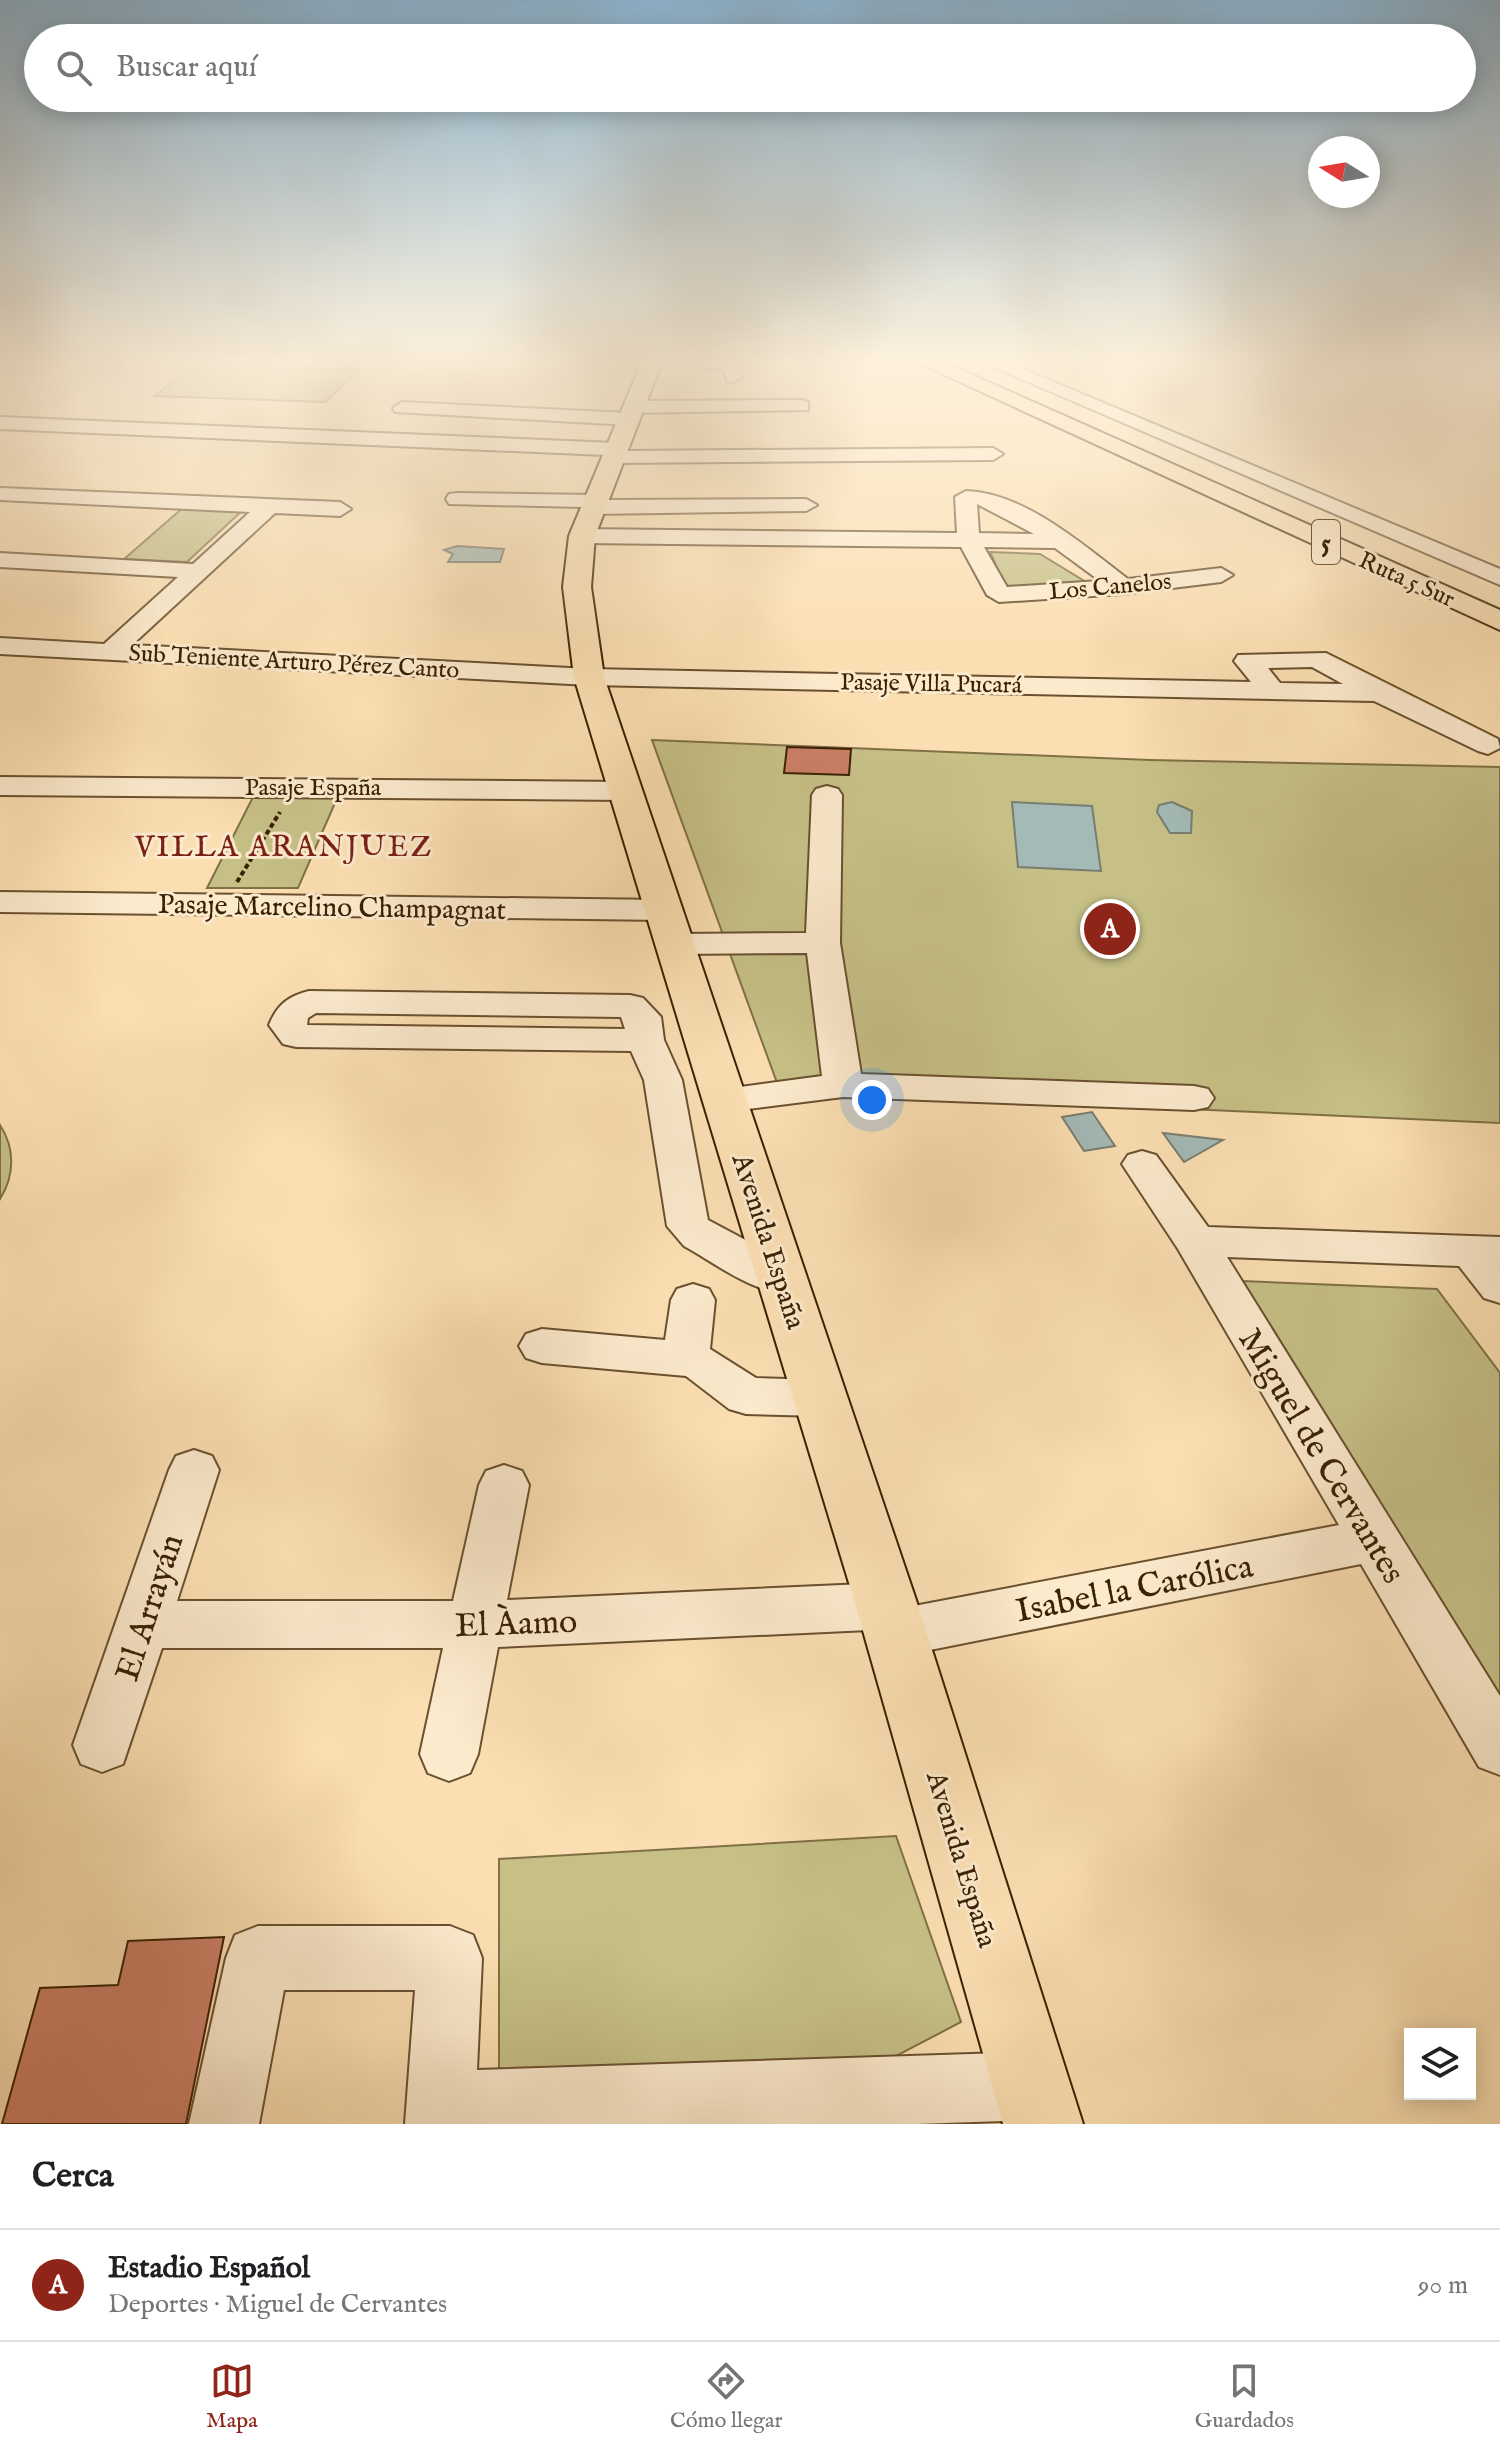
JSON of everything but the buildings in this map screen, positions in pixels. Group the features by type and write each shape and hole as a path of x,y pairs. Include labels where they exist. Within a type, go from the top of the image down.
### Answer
{"main road":[{"name":"Avenida España","path":"612,458 582,536 577,587 589,677 891,1620 1037,2105"},
{"name":"Ruta 5 Sur","path":"1149,458 1500,621"},
{"name":"Ruta 5 Sur","path":"1158,458 1500,605"}],"street":[{"path":"1218,458 1500,578"},
{"path":"0,494 340,509"},
{"path":"968,538 966,505 970,495 993,502 1062,541 1123,587"},
{"path":"457,499 593,504 806,505"},
{"path":"110,652 269,506"},
{"path":"582,536 1062,541"},
{"name":"Los Canelos","path":"968,538 999,595 1123,587 1221,575"},
{"path":"0,560 199,571"},
{"path":"1224,645 1247,661 1272,690"},
{"name":"Sub Teniente Arturo Pérez Canto","path":"0,646 589,677"},
{"name":"Pasaje Villa Pucará","path":"1247,661 1317,659 1379,693 1488,745"},
{"name":"Pasaje Villa Pucará","path":"589,677 1379,693"},
{"name":"Pasaje España","path":"0,786 626,791"},
{"path":"827,795 823,943 843,1085"},
{"name":"Pasaje Marcelino Champagnat","path":"0,902 225,905 669,927 823,943"},
{"path":"645,1040 296,1036 287,1025 292,1012 309,1002 621,1005 637,1010 643,1017 645,1040 663,1080 688,1226 699,1236 782,1279"},
{"path":"725,1100 843,1085 1194,1098"},
{"name":"Miguel de Cervantes","path":"1142,1164 1195,1241 1500,1748"},
{"path":"1195,1241 1486,1252 1500,1287"},
{"path":"686,1359 693,1300"},
{"path":"542,1346 686,1359 701,1363 746,1396 820,1398"},
{"name":"El Arrayán","path":"102,1745 194,1470"},
{"path":"449,1754 504,1485"},
{"name":"Isabel la Carólica","path":"891,1620 1373,1540"},
{"name":"El Àamo","path":"144,1624 473,1625 891,1620"},
{"path":"224,2124 258,1958 450,1958 440,2115 1037,2105"}],"path":[{"path":"225,905 244,866 295,787"}],"shaded area":[{"path":"185,506 244,509 187,562 124,559"},
{"path":"990,552 1040,554 1091,585 1005,586"},
{"path":"652,740 1150,760 1500,767 1500,1123 780,1091"},
{"path":"254,795 338,796 298,888 207,888"},
{"path":"0,1125 11,1152 11,1171 0,1199"},
{"path":"1242,1281 1437,1289 1500,1373 1500,1698"},
{"path":"896,1836 961,2022 896,2056 499,2071 499,1859"}],"water":[{"path":"457,546 504,549 500,562 448,562 453,554 444,550"},
{"path":"1012,802 1092,806 1101,871 1018,867"},
{"path":"1172,802 1192,811 1191,833 1170,833 1157,812 1159,805"},
{"path":"1092,1112 1115,1146 1084,1151 1062,1117"},
{"path":"1163,1133 1223,1140 1184,1162"}],"place":[{"name":"Estadio Español","path":"1110,929"}],"district":[{"name":"VILLA ARANJUEZ","path":"284,846"}]}
